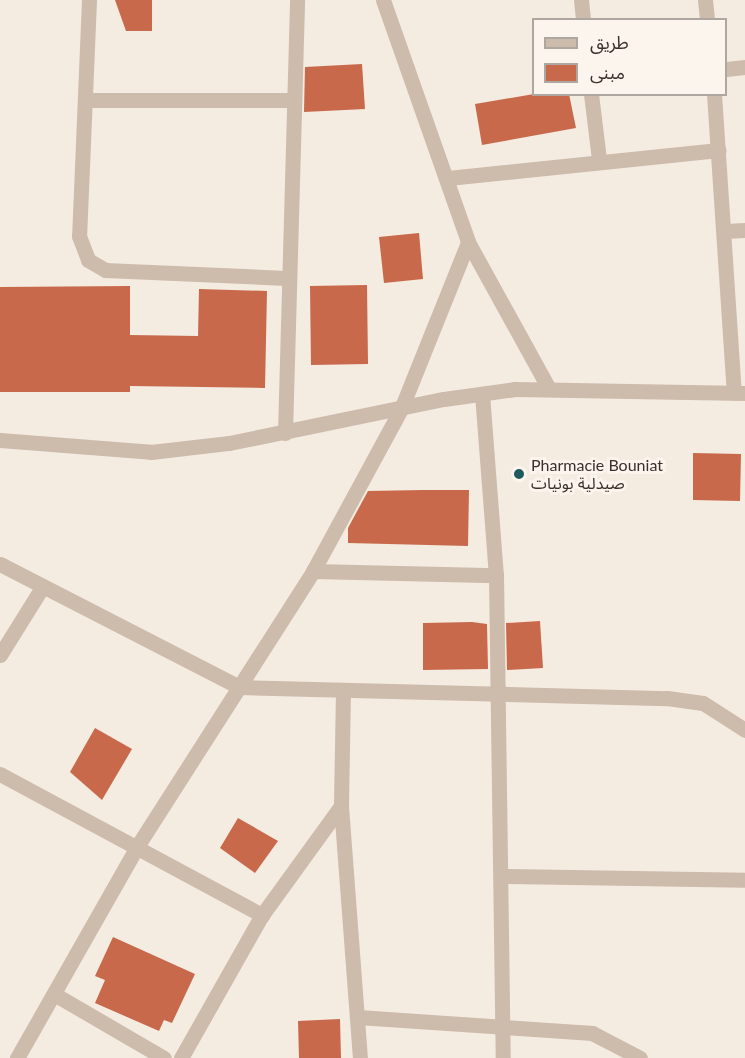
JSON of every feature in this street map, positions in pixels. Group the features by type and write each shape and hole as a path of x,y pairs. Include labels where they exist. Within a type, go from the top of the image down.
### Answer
{"street":[{"path":"89,0 79,236 88,260 105,270 286,278"},
{"path":"285,433 286,278 297,0"},
{"path":"383,0 448,178 468,242 548,387"},
{"path":"580,0 583,18"},
{"path":"705,0 707,18"},
{"path":"727,69 745,67"},
{"path":"591,96 599,159"},
{"path":"0,440 151,452 285,433 482,394 548,387 739,393 714,96"},
{"path":"85,100 293,100"},
{"path":"448,178 599,159 719,150"},
{"path":"725,231 745,230"},
{"path":"17,1058 138,845 314,571 401,409 468,242"},
{"path":"482,394 495,575 499,697 503,876 503,1058"},
{"path":"0,564 239,687 499,697 667,698 703,703 745,730"},
{"path":"314,571 495,575"},
{"path":"0,655 43,586"},
{"path":"343,690 341,806 360,1058"},
{"path":"0,774 138,845 262,915"},
{"path":"181,1058 262,915 341,806"},
{"path":"503,876 745,880"},
{"path":"54,994 164,1058"},
{"path":"358,1017 592,1033 640,1058"}],"building":[{"path":"115,0 152,0 152,31 126,31"},
{"path":"362,64 365,109 304,112 305,67"},
{"path":"532,94 569,96 576,128 482,145 475,104"},
{"path":"419,233 423,279 384,283 379,237"},
{"path":"367,285 368,364 311,365 310,286"},
{"path":"130,286 130,335 198,336 199,289 267,291 265,388 130,386 130,392 0,392 0,287"},
{"path":"693,453 741,454 740,501 693,500"},
{"path":"469,490 468,546 348,543 348,528 368,491"},
{"path":"540,621 543,668 507,670 506,623"},
{"path":"423,623 487,624 488,669 423,670"},
{"path":"95,728 132,749 102,800 70,772"},
{"path":"238,818 278,841 255,873 220,848"},
{"path":"113,937 195,974 172,1023 164,1020 159,1031 95,1003 105,980 95,976"},
{"path":"340,1019 341,1058 299,1058 298,1021"}],"place":[{"name":"Pharmacie Bouniat صيدلية بونيات","path":"519,474"}]}
